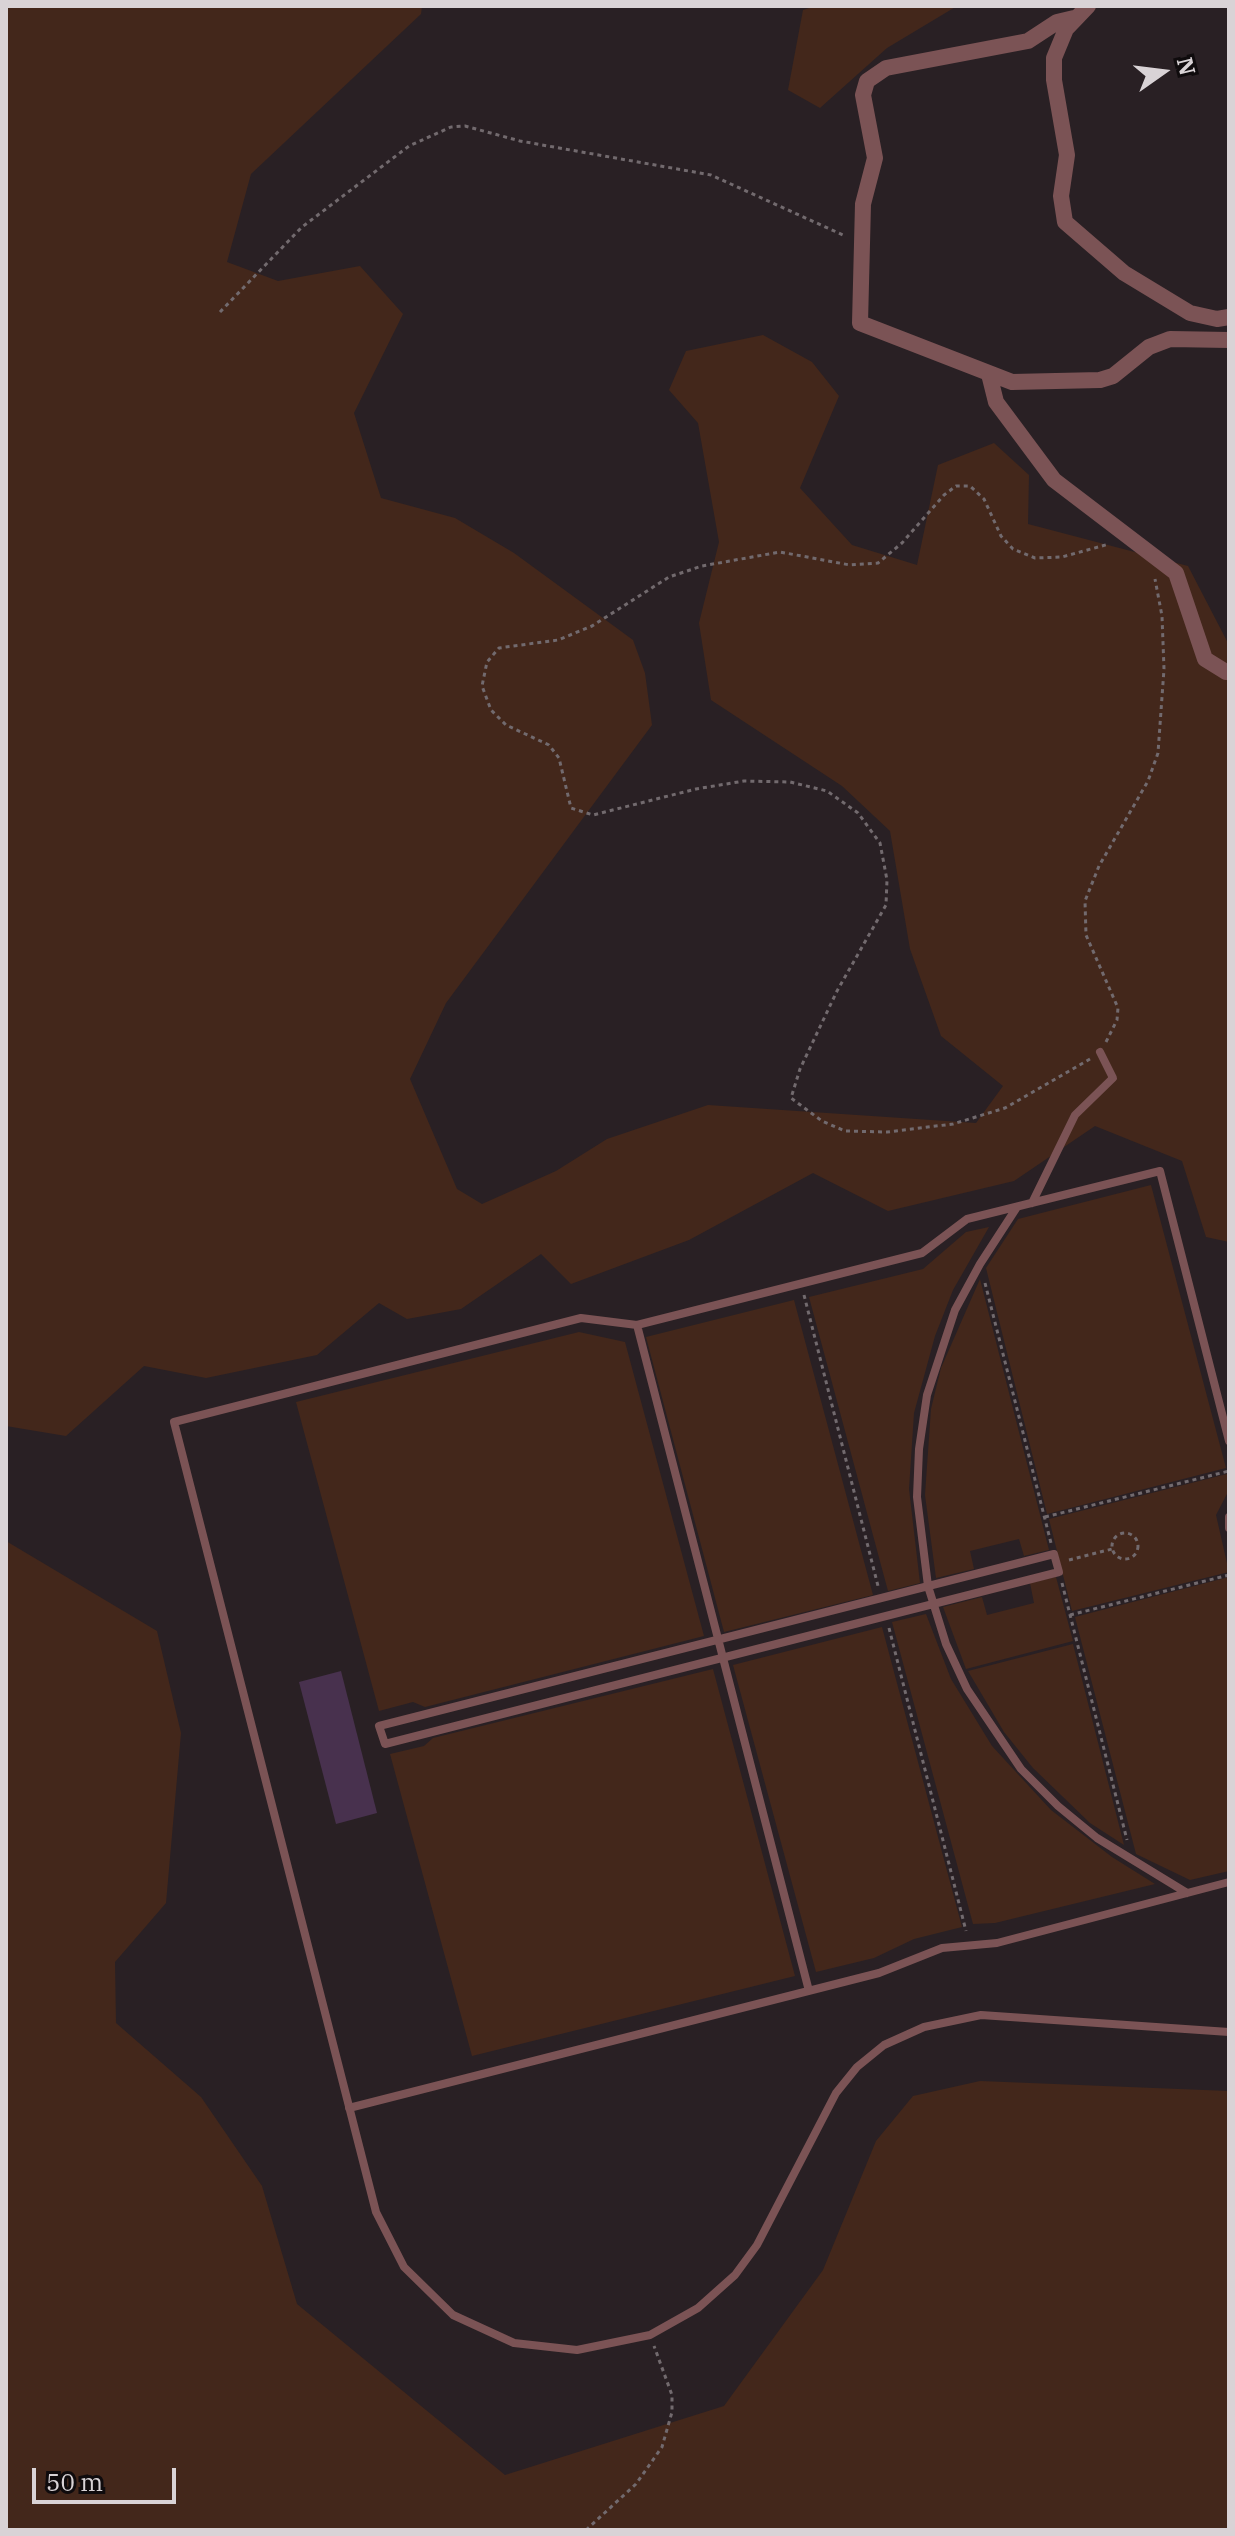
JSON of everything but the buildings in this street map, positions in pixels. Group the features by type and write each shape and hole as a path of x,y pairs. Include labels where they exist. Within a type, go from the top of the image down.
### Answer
{"street":[{"path":"1088,6 1074,18 1060,38 1054,58 1054,80 1067,155 1061,196 1065,222 1124,273 1190,313 1217,319 1229,317"},
{"path":"1074,18 1057,22 1028,41 886,68 867,81 863,95 875,158 863,204 860,323 1012,382 1100,380 1113,376 1149,347 1170,339 1229,340"},
{"path":"989,374 996,402 1054,480 1176,573 1205,659 1226,672"}],"lane":[{"path":"1032,1203 1068,1125 1113,1078 1100,1052"},
{"path":"1229,1441 1160,1171 967,1219 922,1253 637,1325 581,1318 174,1422 376,2212 389,2243 404,2267 453,2315 499,2338 543,2348 592,2348 650,2335 698,2308 735,2275 757,2245 836,2093 857,2067 903,2035 953,2019 981,2015 1229,2032"},
{"path":"1018,1206 980,1264 955,1310 927,1395 919,1449 917,1497 928,1586 967,1689 1021,1769 1058,1806 1133,1860 1187,1893"},
{"path":"637,1325 809,1991"},
{"path":"1229,1517 1229,1528"},
{"path":"1056,1563 933,1604 385,1744 379,1726 928,1586 1056,1563"},
{"path":"349,2108 879,1973 942,1948 997,1943 1229,1882"}],"path":[{"path":"220,312 302,227 409,146 451,127 465,126 520,141 711,175 862,241"},
{"path":"1125,532 1113,543 1075,554 1035,558 1013,549 1001,536 984,499 970,486 956,486 944,495 902,543 878,563 850,565 780,552 702,566 669,577 592,626 558,640 499,648 487,662 482,686 491,710 506,725 549,745 559,758 571,808 593,815 696,789 744,781 790,782 827,791 858,813 880,843 887,880 886,905 837,991 800,1069 791,1098 822,1121 845,1131 899,1131 953,1124 1005,1108 1070,1074 1100,1052 1117,1020 1118,1008 1086,935 1085,901 1099,866 1148,781 1158,753 1164,669 1162,616 1149,552"},
{"path":"980,1264 1133,1860"},
{"path":"1045,1517 1229,1471"},
{"path":"1124,1533 1138,1543 1134,1555 1125,1559 1117,1557 1112,1549 1113,1540 1124,1533"},
{"path":"1056,1563 1112,1549"},
{"path":"1070,1615 1229,1575"},
{"path":"586,2530 636,2484 662,2447 672,2412 672,2395 650,2335"}],"shaded area":[{"path":"6,6 422,6 421,14 251,174 227,262 278,281 360,266 403,314 354,413 381,498 455,518 514,553 633,640 645,673 652,725 446,1003 410,1079 457,1189 482,1204 556,1171 607,1139 708,1105 976,1123 1003,1086 941,1036 910,949 890,831 842,786 711,700 699,623 719,542 698,423 669,390 686,351 763,335 812,362 839,396 800,488 852,545 917,565 938,465 994,443 1029,475 1028,524 1188,566 1229,645 1229,1242 1206,1237 1182,1161 1095,1126 1014,1181 888,1211 813,1173 689,1240 571,1284 541,1254 461,1309 407,1319 379,1303 317,1355 206,1378 144,1366 66,1436 6,1426"},
{"path":"815,6 957,6 887,48 820,108 788,90 803,10"},
{"path":"1151,1185 1226,1468 1047,1514 986,1268 1018,1219"},
{"path":"989,1227 953,1290 935,1336 914,1413 909,1489 920,1583 888,1591 809,1297 923,1269 966,1232"},
{"path":"980,1279 1049,1550 1024,1556 1019,1539 970,1551 974,1569 936,1578 925,1495 931,1409 941,1368"},
{"path":"794,1300 873,1595 724,1632 646,1337"},
{"path":"579,1332 625,1342 704,1636 425,1707 413,1702 379,1711 296,1402"},
{"path":"1227,1474 1229,1490 1216,1515 1229,1572 1072,1611 1049,1519"},
{"path":"6,1541 157,1631 181,1733 166,1903 115,1962 116,2023 201,2097 262,2186 297,2304 505,2475 724,2406 823,2270 876,2141 913,2096 980,2081 1229,2091 1229,2530 6,2530"},
{"path":"1056,1577 1073,1641 966,1669 943,1607 982,1597 987,1615 1034,1603 1030,1583"},
{"path":"1229,1577 1229,1871 1190,1880 1136,1854 1075,1617"},
{"path":"926,1614 951,1679 992,1746 1051,1810 1112,1857 1155,1884 995,1923 973,1924 892,1622"},
{"path":"882,1627 962,1927 914,1939 874,1958 816,1972 733,1665"},
{"path":"1073,1644 1124,1845 1090,1823 1033,1768 1004,1732 968,1671"},
{"path":"713,1669 795,1976 472,2056 390,1754 424,1746 433,1738"}]}
